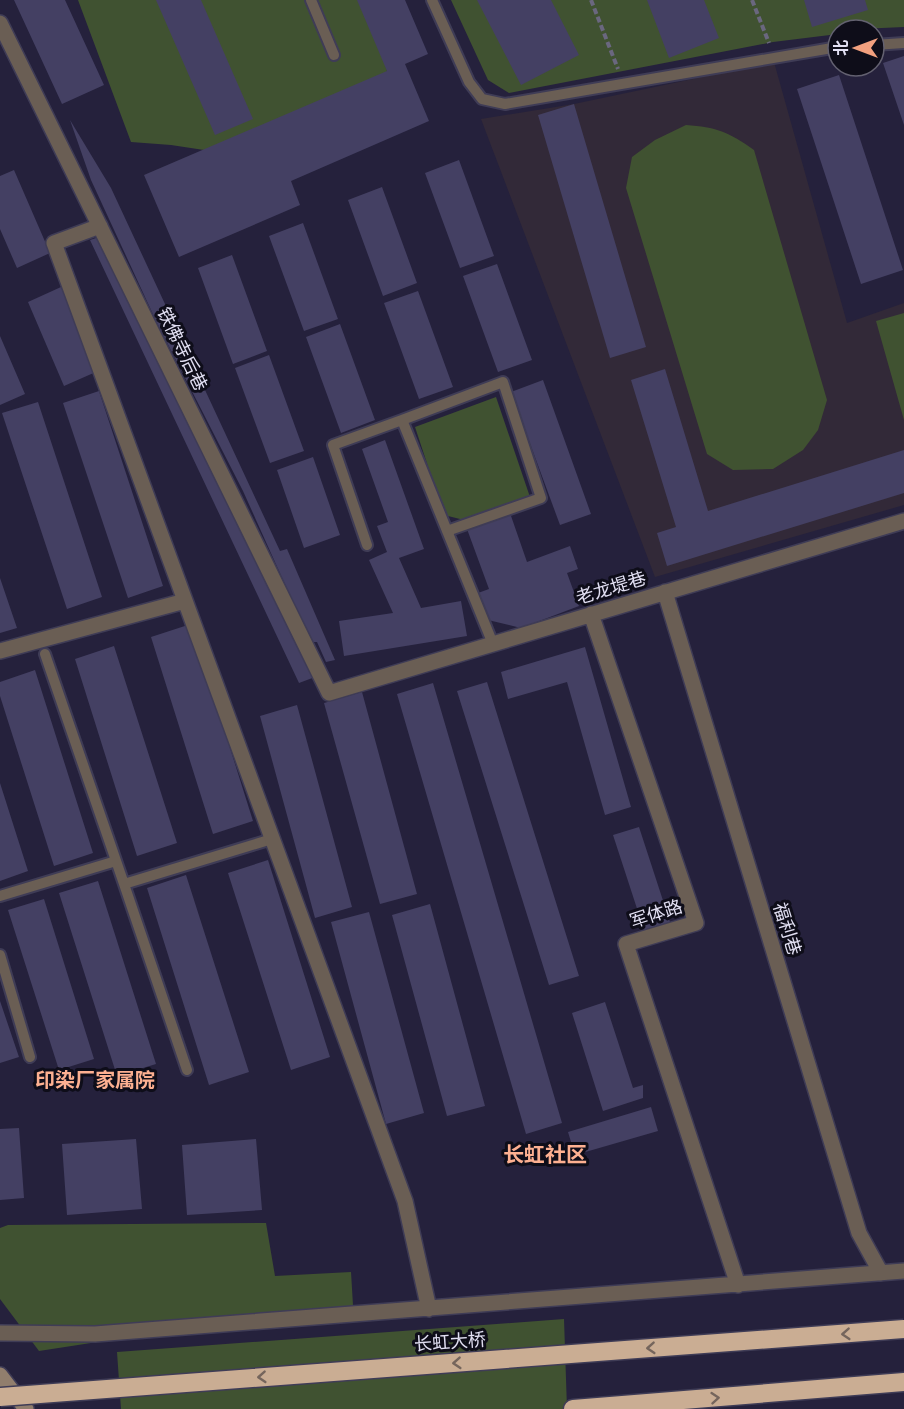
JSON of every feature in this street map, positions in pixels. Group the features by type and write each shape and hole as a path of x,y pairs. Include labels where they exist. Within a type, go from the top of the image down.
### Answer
{"highway":[{"name":"长虹大桥","path":"0,1397 904,1329"},
{"path":"573,1409 904,1383"}],"street":[{"name":"铁佛寺后巷","path":"0,23 328,693"},
{"path":"100,226 54,243 405,1201 429,1309"},
{"name":"老龙堤巷","path":"328,693 904,521"},
{"name":"福利巷","path":"665,592 859,1233 881,1273"},
{"path":"0,651 185,601"},
{"name":"军体路","path":"591,614 696,923 626,944 738,1285"},
{"path":"0,1333 95,1334 904,1271"},
{"path":"0,1375 26,1409"}],"lane":[{"path":"311,0 334,55"},
{"path":"432,0 470,82 482,99 506,105 826,49"},
{"path":"886,44 904,43"},
{"path":"367,545 333,445 503,382 541,498 447,531"},
{"path":"402,420 493,644"},
{"path":"45,654 187,1070"},
{"path":"124,884 272,839"},
{"path":"0,896 116,861"},
{"path":"0,956 30,1057"}],"path":[{"path":"591,0 624,84"},
{"path":"752,0 774,57"}],"shaded area":[{"path":"774,62 847,323 904,303 904,505 655,577 481,119 574,104"}],"green space":[{"path":"78,0 377,0 390,31 385,94 237,155 171,145 131,142"},
{"path":"451,0 904,0 904,27 886,28 886,18 826,18 826,35 773,42 509,93 488,80"},
{"path":"686,125 706,127 722,132 754,150 827,400 818,430 803,450 773,469 733,470 707,454 626,188 632,157 655,140"},
{"path":"904,313 904,420 876,321"},
{"path":"496,397 531,500 468,521 444,515 415,427"},
{"path":"266,1223 275,1276 351,1272 354,1322 104,1341 39,1351 0,1299 0,1228 8,1225"},
{"path":"564,1319 567,1409 121,1409 117,1352"}],"building":[{"path":"14,0 65,0 104,85 62,104"},
{"path":"156,0 201,0 253,119 215,135"},
{"path":"357,0 405,0 428,54 405,64 429,121 291,181 300,205 179,257 144,175 387,71"},
{"path":"477,0 551,0 579,55 521,85"},
{"path":"647,0 704,0 719,38 669,58"},
{"path":"804,0 865,0 868,10 842,18 826,18 826,23 812,27"},
{"path":"904,56 904,125 886,72 886,62"},
{"path":"830,78 840,78 903,270 861,284 797,89"},
{"path":"574,104 646,347 610,358 538,115"},
{"path":"70,120 111,188 280,551 287,549 335,660 326,662 317,642 311,642 243,491 157,323 91,180"},
{"path":"459,160 494,256 460,268 425,173"},
{"path":"14,170 50,253 17,268 0,229 0,176"},
{"path":"382,187 417,283 383,296 348,200"},
{"path":"303,223 338,319 304,331 269,236"},
{"path":"99,237 315,677 299,683 90,240"},
{"path":"232,255 267,351 233,364 198,268"},
{"path":"497,264 532,360 498,372 463,276"},
{"path":"61,287 98,371 64,386 28,302"},
{"path":"418,291 453,387 419,399 384,303"},
{"path":"340,324 375,420 341,433 306,337"},
{"path":"0,336 25,394 0,405"},
{"path":"269,355 304,451 270,463 235,368"},
{"path":"665,369 708,511 904,450 904,493 667,566 657,533 676,527 631,380"},
{"path":"543,380 591,514 560,525 511,392"},
{"path":"99,391 163,586 128,598 63,403"},
{"path":"38,402 102,597 67,609 2,413"},
{"path":"385,440 424,549 399,558 421,608 461,601 467,636 344,656 339,621 393,613 369,560 387,552 377,526 388,522 362,449"},
{"path":"313,457 340,535 304,548 277,470"},
{"path":"510,513 527,562 570,546 578,569 567,573 579,606 521,628 488,620 478,593 489,589 467,529"},
{"path":"0,578 17,628 0,633"},
{"path":"191,624 253,821 213,834 151,637"},
{"path":"114,646 177,843 137,856 75,659"},
{"path":"585,647 631,807 605,815 567,682 508,699 501,672"},
{"path":"35,670 93,853 54,866 0,696 0,682"},
{"path":"487,682 579,976 549,985 457,691"},
{"path":"433,683 562,1123 526,1134 397,694"},
{"path":"362,692 417,894 380,904 324,703"},
{"path":"297,705 352,907 315,918 260,716"},
{"path":"0,783 28,871 0,881"},
{"path":"639,827 670,922 644,930 613,835"},
{"path":"268,860 330,1057 291,1070 228,873"},
{"path":"186,875 249,1072 209,1085 147,888"},
{"path":"98,881 156,1064 117,1076 59,893"},
{"path":"44,899 94,1059 59,1070 8,910"},
{"path":"430,904 485,1106 447,1116 392,915"},
{"path":"369,912 424,1113 386,1124 331,922"},
{"path":"0,1001 19,1057 0,1063"},
{"path":"605,1002 633,1088 643,1085 643,1098 603,1111 572,1013"},
{"path":"651,1107 658,1131 575,1155 568,1132"},
{"path":"19,1128 24,1198 0,1200 0,1129"},
{"path":"136,1139 142,1209 67,1215 62,1144"},
{"path":"256,1139 262,1210 187,1215 182,1145"}],"district":[{"name":"印染厂家属院","path":"95,1080"},
{"name":"长虹社区","path":"545,1154"}]}
